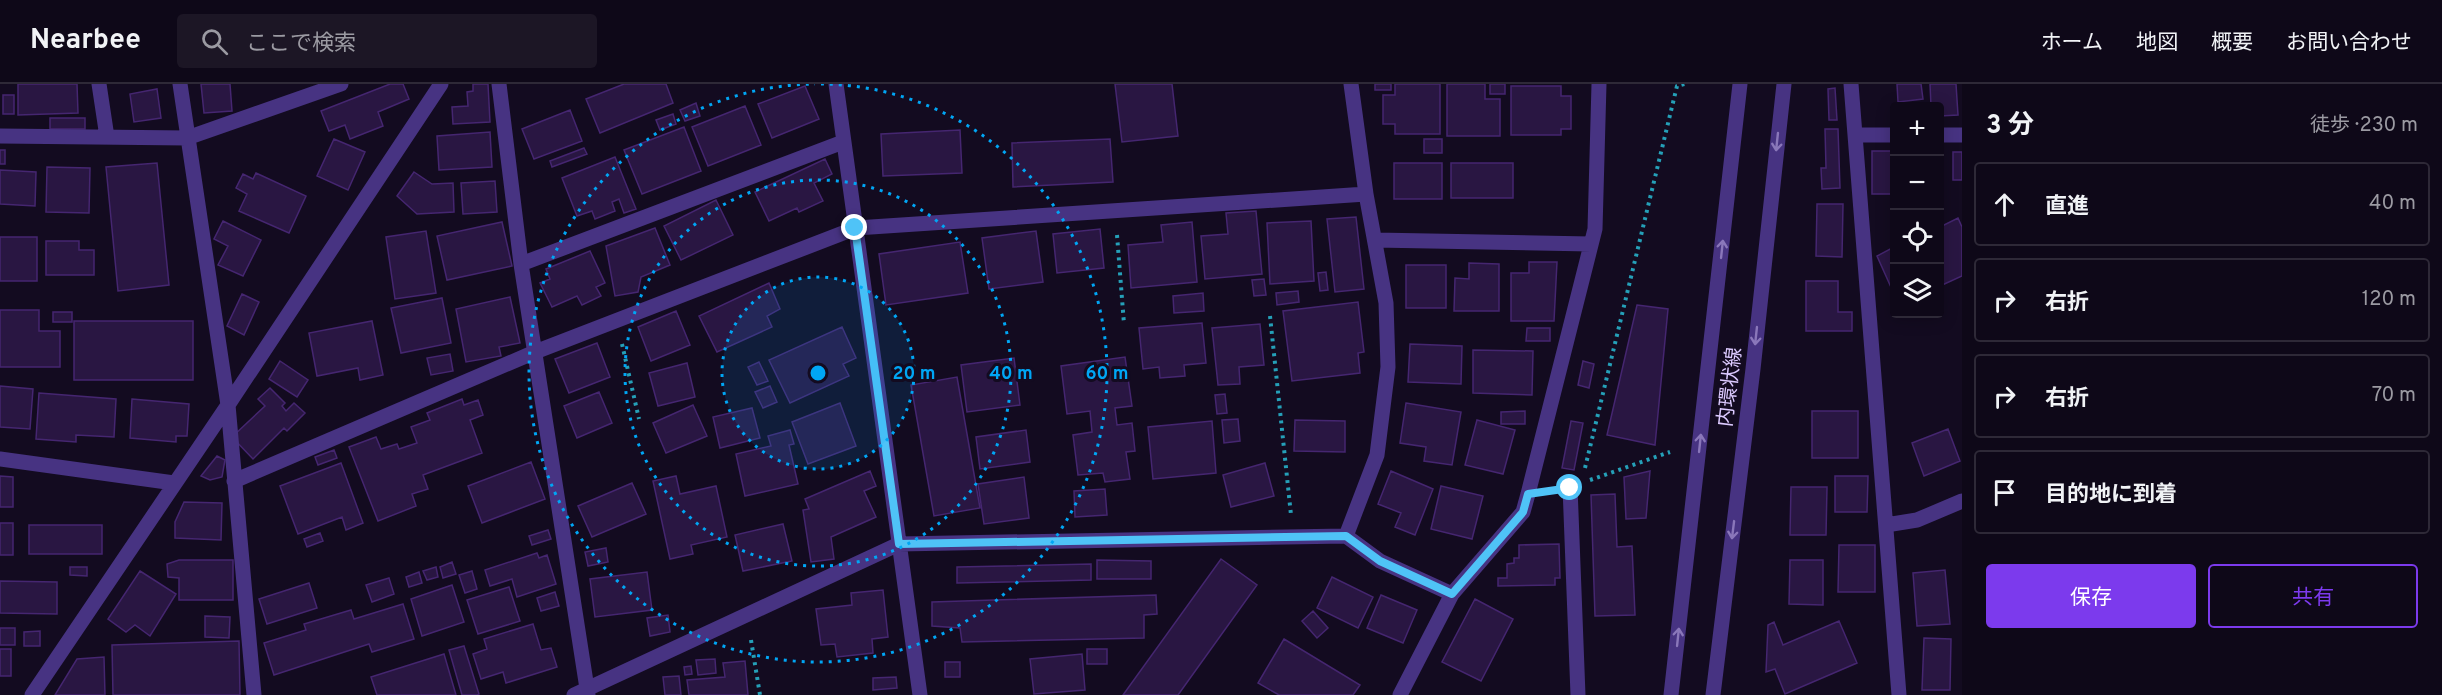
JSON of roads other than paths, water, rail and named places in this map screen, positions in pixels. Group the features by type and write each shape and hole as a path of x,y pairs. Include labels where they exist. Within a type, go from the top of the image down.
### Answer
{"street":[{"path":"99,84 107,137"},
{"path":"180,84 228,405 254,695"},
{"path":"0,136 187,138 340,84"},
{"path":"32,695 441,84"},
{"path":"499,84 521,264 583,694 899,544 1346,536 1380,561 1452,594"},
{"path":"836,84 920,695"},
{"path":"1346,536 1377,455 1388,367 1386,303 1366,194 1351,84"},
{"path":"1400,695 1452,594 1523,512 1595,229 1599,84"},
{"name":"内環状線","path":"1671,695 1740,84"},
{"name":"内環状線","path":"1713,695 1753,369 1784,84"},
{"path":"1851,84 1899,695"},
{"path":"1856,135 1890,135"},
{"path":"1944,135 1962,135"},
{"path":"521,264 843,142"},
{"path":"234,481 535,352 855,228 1366,194"},
{"path":"1375,240 1592,244"},
{"path":"0,459 174,483"},
{"path":"1576,486 1578,695"},
{"path":"1886,525 1917,520 1962,501"}]}
